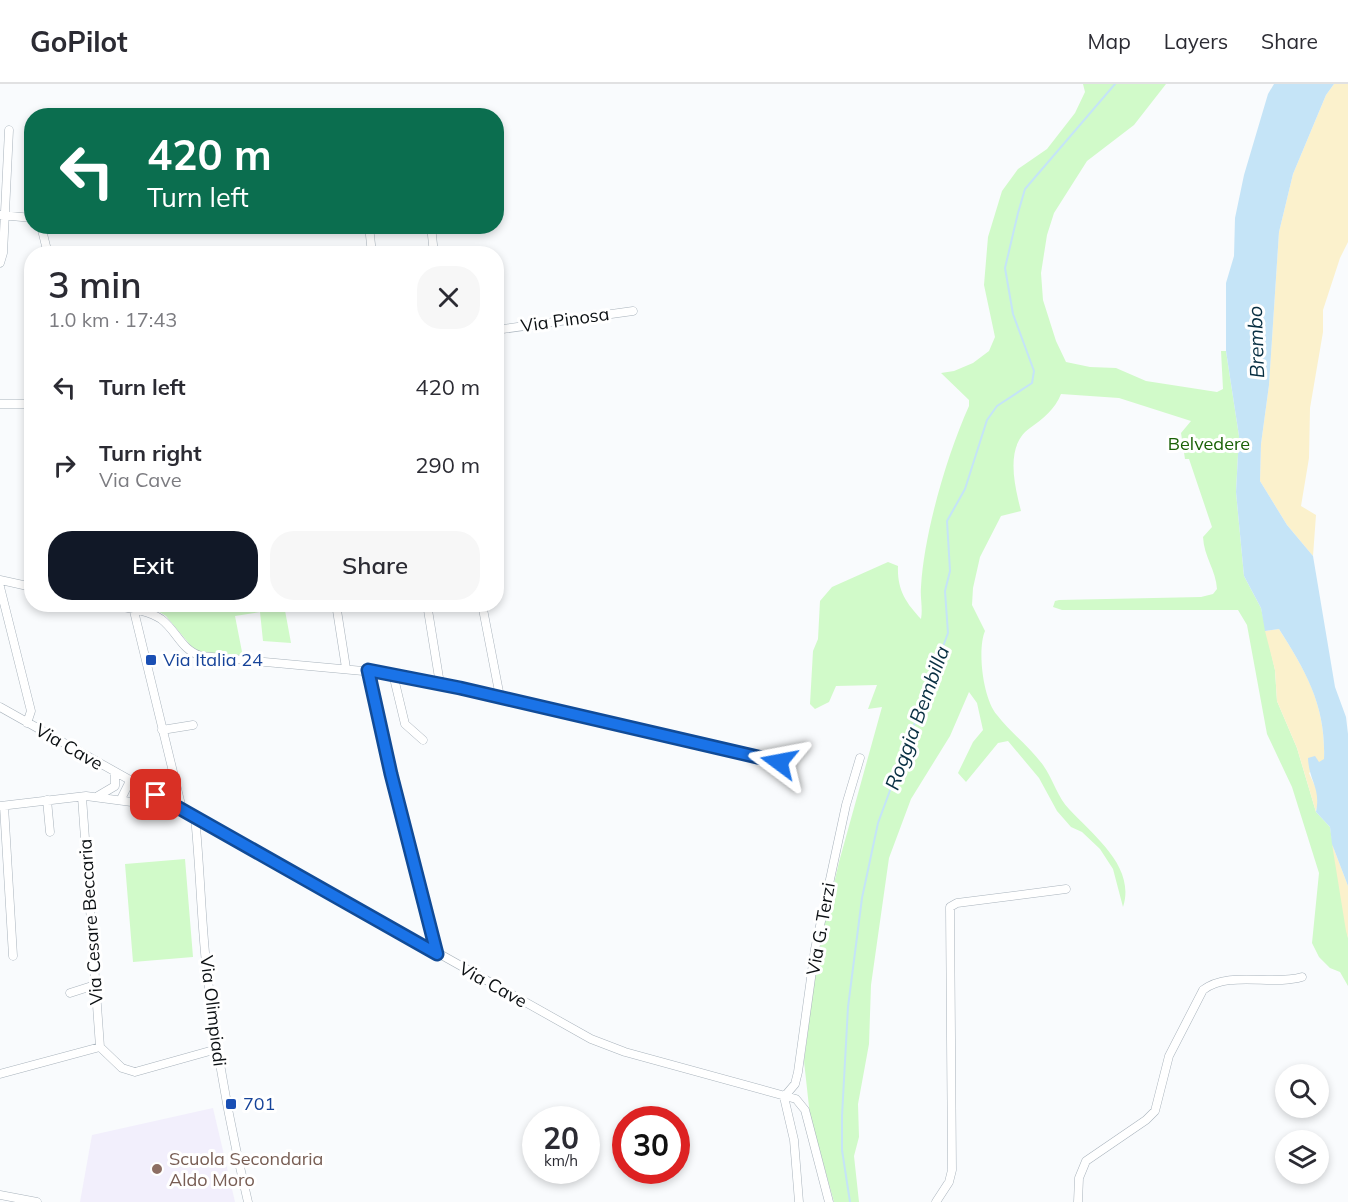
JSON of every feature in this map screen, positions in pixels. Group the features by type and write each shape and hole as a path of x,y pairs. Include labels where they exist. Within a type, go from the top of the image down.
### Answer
{"street":[{"path":"0,263 3,255 2,215 9,130"},
{"path":"2,215 24,217"},
{"name":"Via Pinosa","path":"504,329 633,311"},
{"path":"0,404 24,404"},
{"path":"0,580 24,585"},
{"path":"0,586 31,711 27,723"},
{"path":"13,956 2,806 97,797 180,808 134,612"},
{"path":"144,612 162,620 186,649 199,656 393,674 779,762"},
{"path":"337,612 346,668"},
{"path":"428,612 440,684"},
{"path":"484,612 500,697"},
{"path":"368,670 391,774 437,954"},
{"path":"393,674 405,724 423,740"},
{"name":"Via Cave","path":"0,707 437,954 608,1046 784,1097"},
{"path":"162,730 192,725"},
{"name":"Via G. Terzi","path":"784,1097 798,1075 815,950 844,815 860,758"},
{"path":"97,797 115,786 115,772"},
{"path":"156,795 166,786 173,774"},
{"path":"121,799 130,781"},
{"name":"Via Cesare Beccaria","path":"82,797 100,1047"},
{"path":"47,800 50,832"},
{"name":"Via Olimpiadi","path":"195,817 206,961 217,1049 231,1131 248,1202"},
{"path":"936,1202 949,1182 952,1170 950,907 957,903 1066,889"},
{"path":"1078,1202 1078,1178 1086,1161 1146,1120 1155,1111 1172,1050 1203,990 1219,983 1287,981 1302,977"},
{"path":"70,993 95,985"},
{"path":"0,1074 100,1047 123,1068 135,1072 217,1049"},
{"path":"799,1202 794,1140 784,1097 796,1099 804,1108 829,1202"},
{"path":"0,1195 37,1202"}],"shaded area":[{"name":"Scuola Secondaria Aldo Moro","path":"213,1108 235,1202 80,1202 92,1135"}],"green space":[{"name":"Belvedere","path":"1083,84 1166,84 1134,125 1087,161 1054,213 1047,235 1041,273 1043,300 1056,341 1066,362 1090,367 1116,368 1146,381 1217,392 1223,389 1221,351 1226,351 1239,436 1236,492 1244,576 1261,608 1275,670 1277,701 1297,748 1316,812 1330,827 1348,938 1348,986 1340,972 1330,968 1319,957 1312,943 1319,873 1292,787 1267,734 1247,625 1238,610 1062,610 1053,607 1055,601 1059,600 1201,597 1213,594 1217,589 1203,537 1212,527 1189,459 1185,459 1181,433 1191,421 1119,398 1061,394 1052,409 1022,436 1017,445 1014,456 1014,479 1021,511 1001,516 980,557 973,588 972,605 985,631 982,650 983,674 992,708 1002,722 1043,765 1065,805 1110,853 1124,879 1123,907 1113,869 1100,849 1082,832 1071,827 1057,811 1039,778 1008,741 998,743 966,782 958,773 973,742 983,730 977,703 969,692 950,736 911,799 889,858 871,985 869,1044 858,1104 859,1137 854,1156 859,1202 834,1202 810,1116 804,1061 818,952 839,862 882,707 868,709 877,685 836,686 829,702 815,709 810,704 813,651 818,639 820,601 832,587 888,562 898,566 903,595 921,619 923,566 932,519 945,471 969,406 969,400 941,373 954,371 973,363 989,351 995,337 984,285 988,237 1002,191 1018,169 1047,149 1075,113 1085,92"},
{"path":"159,612 260,612 235,616 243,657 197,653 166,616"},
{"path":"260,612 285,612 291,643 263,641"},
{"path":"185,859 193,957 133,962 125,864"}],"sand":[{"path":"1334,84 1348,84 1348,242 1340,258 1323,310 1323,332 1310,408 1309,458 1301,506 1316,515 1313,556 1287,525 1260,481 1261,444 1269,385 1279,232 1293,174 1326,95"},
{"path":"1279,629 1313,691 1322,723 1324,760 1309,773 1319,795 1316,812 1297,748 1277,701 1275,670 1265,631"},
{"path":"1332,844 1348,886 1348,938 1346,931"}],"water":[{"name":"Brembo","path":"1274,84 1334,84 1326,95 1293,174 1279,232 1269,385 1261,444 1260,481 1287,525 1313,556 1335,687 1346,717 1348,734 1348,886 1332,844 1330,827 1316,812 1317,796 1308,758 1315,756 1319,762 1324,759 1324,740 1318,707 1306,676 1279,629 1265,631 1261,608 1244,576 1236,492 1239,436 1226,351 1226,283 1234,256 1235,218 1244,175 1268,94"}],"waterway":[{"name":"Roggia Bembilla","path":"850,1202 842,1150 848,1007 862,898 878,823 948,633 945,591 950,571 947,521 965,489 987,420 997,406 1032,383 1034,371 1013,314 1005,268 1018,213 1025,189 1115,84"}],"place":[{"name":"Via Italia 24","path":"151,660"},
{"name":"701","path":"231,1104"},
{"name":"Scuola Secondaria Aldo Moro","path":"157,1169"}],"route":[{"path":"156,795 437,954 391,774 368,670 460,688 779,762"}]}
